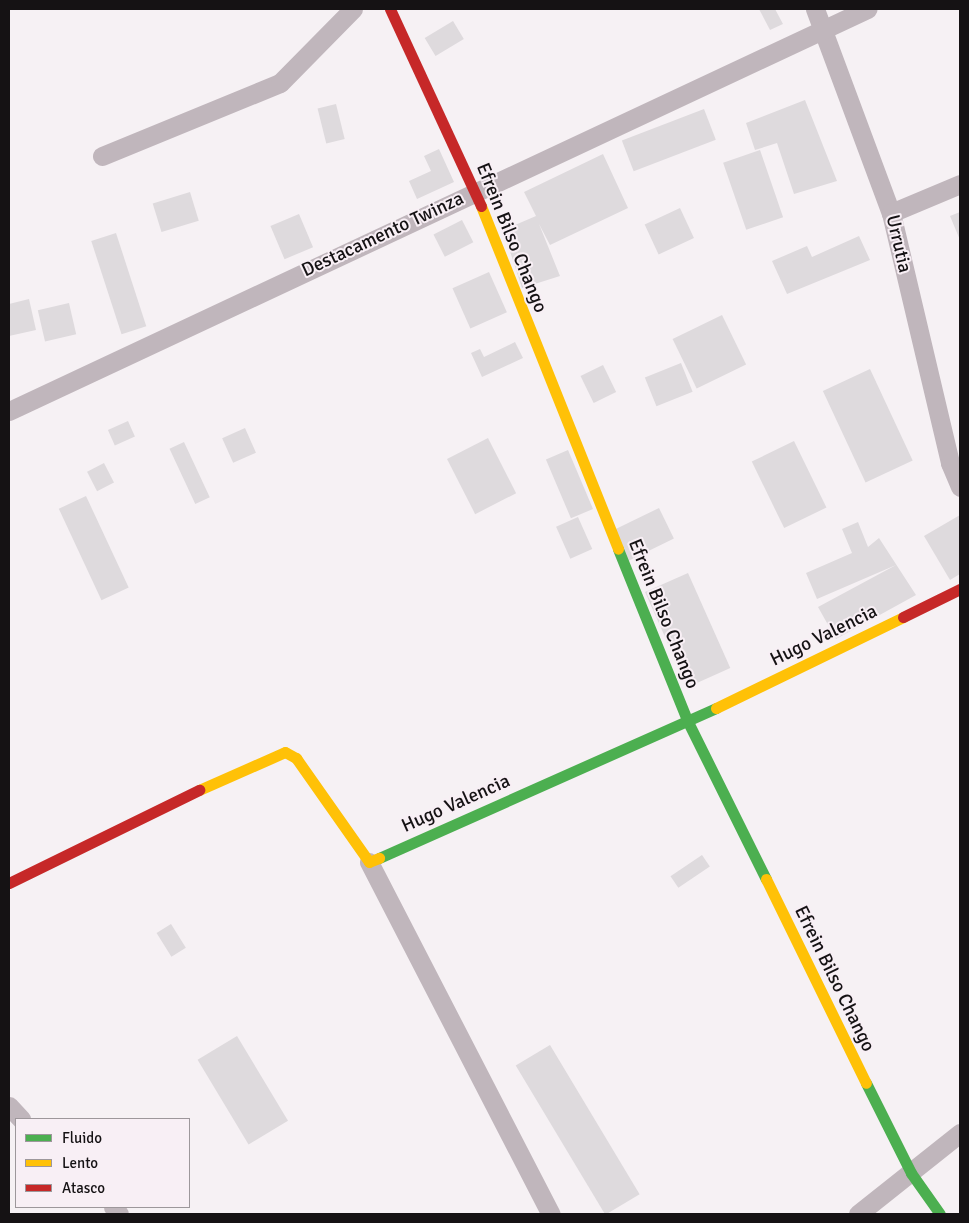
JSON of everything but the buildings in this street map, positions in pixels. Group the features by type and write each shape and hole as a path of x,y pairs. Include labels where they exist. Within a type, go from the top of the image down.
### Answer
{"street":[{"path":"102,156 280,83 353,9"},
{"name":"Efrein Bilso Chango","path":"390,9 475,192 688,722 911,1173 940,1214"},
{"name":"Urrutia","path":"814,9 824,31 891,213 934,397 960,486"},
{"name":"Destacamento Twinza","path":"9,411 475,192 824,31 867,9"},
{"path":"891,213 960,184"},
{"name":"Hugo Valencia","path":"369,862 688,722 960,589"},
{"path":"9,884 272,754 285,752 296,758 369,862 551,1214"},
{"path":"9,1106 20,1118"},
{"path":"858,1214 960,1133"}],"traffic: fast":[{"path":"618,549 688,722 766,879"},
{"path":"379,858 716,708"},
{"path":"866,1083 911,1173 940,1214"}],"traffic: slow":[{"path":"481,206 618,549"},
{"path":"716,708 903,617"},
{"path":"199,790 285,752 296,758 369,862 379,858"},
{"path":"766,879 866,1083"}],"traffic: jam":[{"path":"390,9 481,206"},
{"path":"903,617 960,589"},
{"path":"9,883 199,790"}]}
